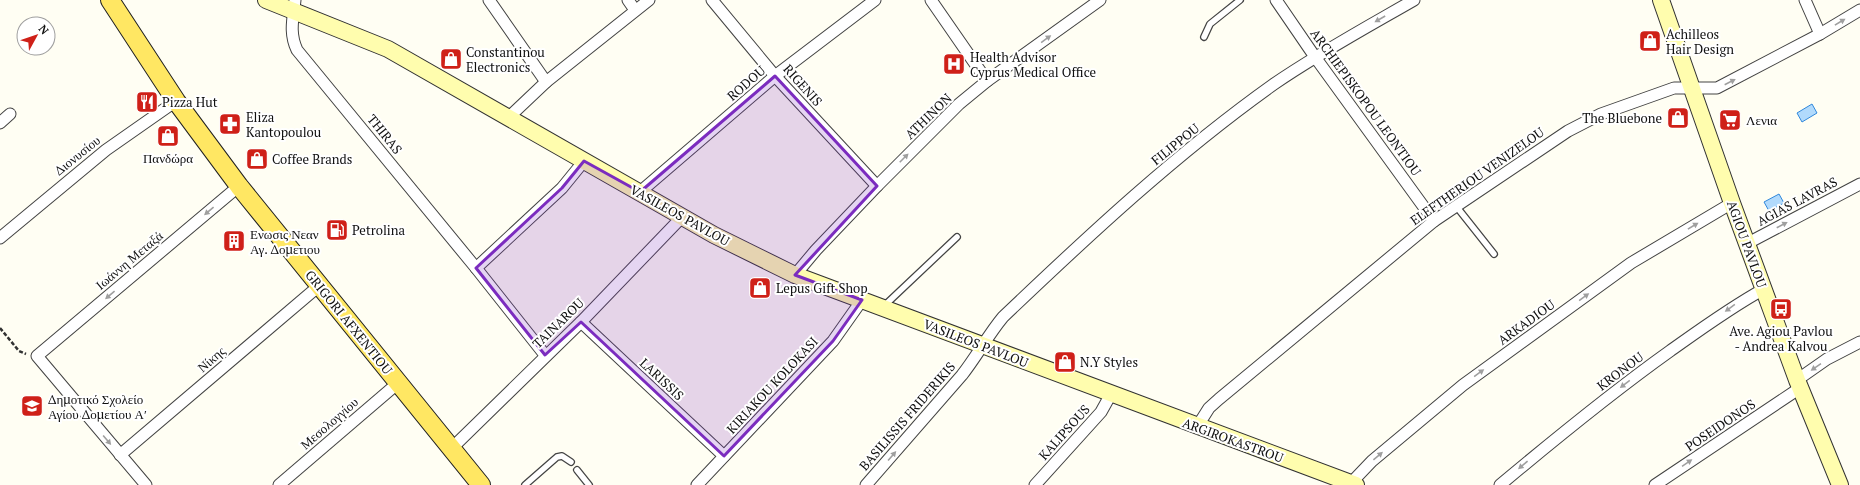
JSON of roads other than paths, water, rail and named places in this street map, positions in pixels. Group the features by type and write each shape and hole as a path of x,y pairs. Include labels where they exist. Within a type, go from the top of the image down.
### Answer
{"main road":[{"name":"GRIGORI AFXENTIOU","path":"110,0 176,101 239,186 452,448 477,483"}],"street":[{"name":"VASILEOS PAVLOU","path":"266,0 295,5 388,49 714,235 795,275 1111,394"},
{"path":"489,0 546,82"},
{"path":"628,0 635,10"},
{"path":"509,117 546,82 649,0"},
{"name":"RIGENIS","path":"712,0 775,76 877,186"},
{"name":"RODOU","path":"640,192 775,76 875,0"},
{"path":"931,0 987,82"},
{"name":"ATHINON","path":"795,275 816,250 877,186 959,104 1100,0"},
{"name":"ARCHIEPISKOPOU LEONTIOU","path":"1276,0 1315,57 1434,221"},
{"name":"FILIPPOU","path":"983,346 993,329 1003,317 1078,246 1168,167 1224,121 1274,84 1315,57 1414,0"},
{"name":"AGIOU PAVLOU","path":"1661,0 1732,203 1748,243 1798,384 1840,485"},
{"path":"1805,0 1820,34"},
{"name":"THIRAS","path":"295,5 291,26 292,36 298,50 545,355"},
{"name":"ELEFTHERIOU VENIZELOU","path":"1197,427 1209,408 1219,399 1434,221 1562,135 1588,121 1674,88 1717,88 1820,34 1860,10"},
{"name":"Διονυσίου","path":"0,238 106,150 176,101"},
{"path":"0,123 10,114"},
{"path":"476,268 562,188 584,161"},
{"name":"AGIAS LAVRAS","path":"1748,243 1860,184"},
{"name":"Ιωάννη Μεταξά","path":"120,455 37,356 239,186"},
{"name":"ARKADIOU","path":"1353,484 1372,461 1463,385 1631,264 1732,203"},
{"name":"TAINAROU","path":"452,448 545,355 581,322 682,217"},
{"name":"Νίκης","path":"120,455 320,285"},
{"name":"KRONOU","path":"1500,485 1570,426 1625,384 1736,304 1764,289"},
{"name":"KIRIAKOU KOLOKASI","path":"697,485 833,341 862,300"},
{"name":"LARISSIS","path":"581,322 724,456"},
{"name":"POSEIDONOS","path":"1655,485 1798,384 1828,359 1860,342"},
{"name":"BASILISSIS FRIDERIKIS","path":"866,485 962,375 976,358 983,346"},
{"name":"Μεσολογγίου","path":"279,485 398,382"},
{"name":"ARGIROKASTROU","path":"1111,394 1353,484"},
{"name":"KALIPSOUS","path":"1035,485 1101,412 1111,394"},
{"path":"120,455 146,485"}],"lane":[{"path":"1204,36 1210,24 1240,0"},
{"path":"1456,206 1494,254"},
{"path":"882,308 957,237"},
{"path":"525,485 557,457 562,456 571,462"},
{"path":"577,470 589,485"}],"water":[{"path":"1812,104 1817,113 1802,122 1797,113"},
{"path":"1779,194 1784,203 1769,211 1764,202"}],"place":[{"name":"Achilleos Hair Design","path":"1650,41"},
{"name":"Constantinou Electronics","path":"451,59"},
{"name":"Health Advisor Cyprus Medical Office","path":"954,64"},
{"name":"Pizza Hut","path":"147,102"},
{"name":"The Bluebone","path":"1678,118"},
{"name":"Λενια","path":"1730,120"},
{"name":"Eliza Kantopoulou","path":"230,124"},
{"name":"Πανδώρα","path":"168,136"},
{"name":"Coffee Brands","path":"257,159"},
{"name":"Petrolina","path":"337,230"},
{"name":"Ενωσις Νεαν Αγ. Δομετιου","path":"234,241"},
{"name":"Lepus Gift Shop","path":"760,288"},
{"name":"Ave. Agiou Pavlou - Andrea Kalvou","path":"1781,309"},
{"name":"N.Y Styles","path":"1065,362"},
{"name":"Δημοτικό Σχολείο Αγίου Δομετίου Αʹ","path":"32,406"}]}
